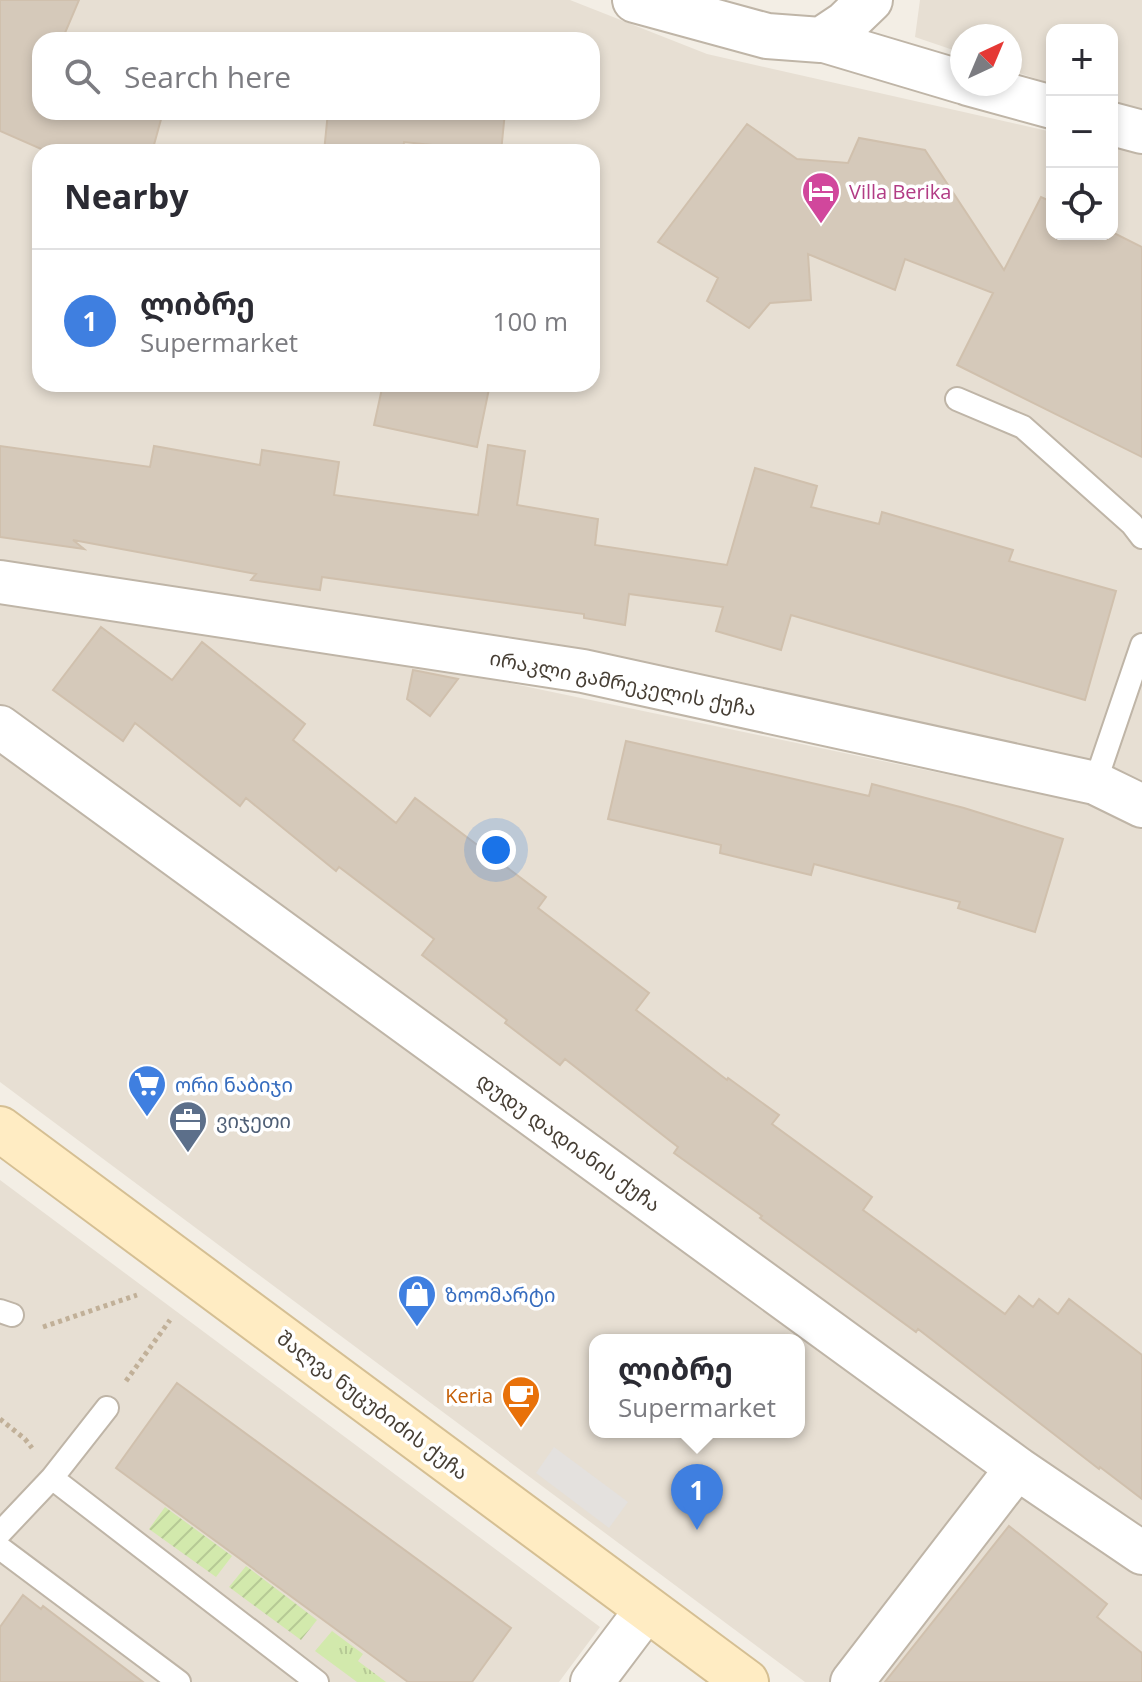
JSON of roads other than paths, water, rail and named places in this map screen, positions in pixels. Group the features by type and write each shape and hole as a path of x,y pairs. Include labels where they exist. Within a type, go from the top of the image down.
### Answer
{"main road":[{"name":"შალვა ნუცუბიძის ქუჩა","path":"0,1129 746,1682"}],"street":[{"path":"635,0 767,36 821,40 950,78"},
{"path":"821,40 845,24 870,0"},
{"path":"1012,96 1046,105"},
{"path":"1118,126 1142,132"},
{"name":"ირაკლი გამრეკელის ქუჩა","path":"0,582 583,671 1095,783 1142,806"},
{"name":"დუდუ დადიანის ქუჩა","path":"0,727 1017,1468 1142,1553"},
{"path":"852,1682 1017,1468"},
{"path":"592,1682 647,1609"}],"lane":[{"path":"957,399 1023,427 1132,524 1142,537"},
{"path":"1095,783 1142,645"},
{"path":"0,1533 52,1478 107,1408"},
{"path":"52,1478 317,1682"},
{"path":"0,1548 179,1682"}],"place":[{"name":"Villa Berika","path":"821,225"},
{"name":"ორი ნაბიჯი","path":"147,1118"},
{"name":"ვიჯეთი","path":"188,1154"},
{"name":"ზოომარტი","path":"417,1328"},
{"name":"Keria","path":"521,1429"},
{"name":"ლიბრე","path":"697,1530"}]}
